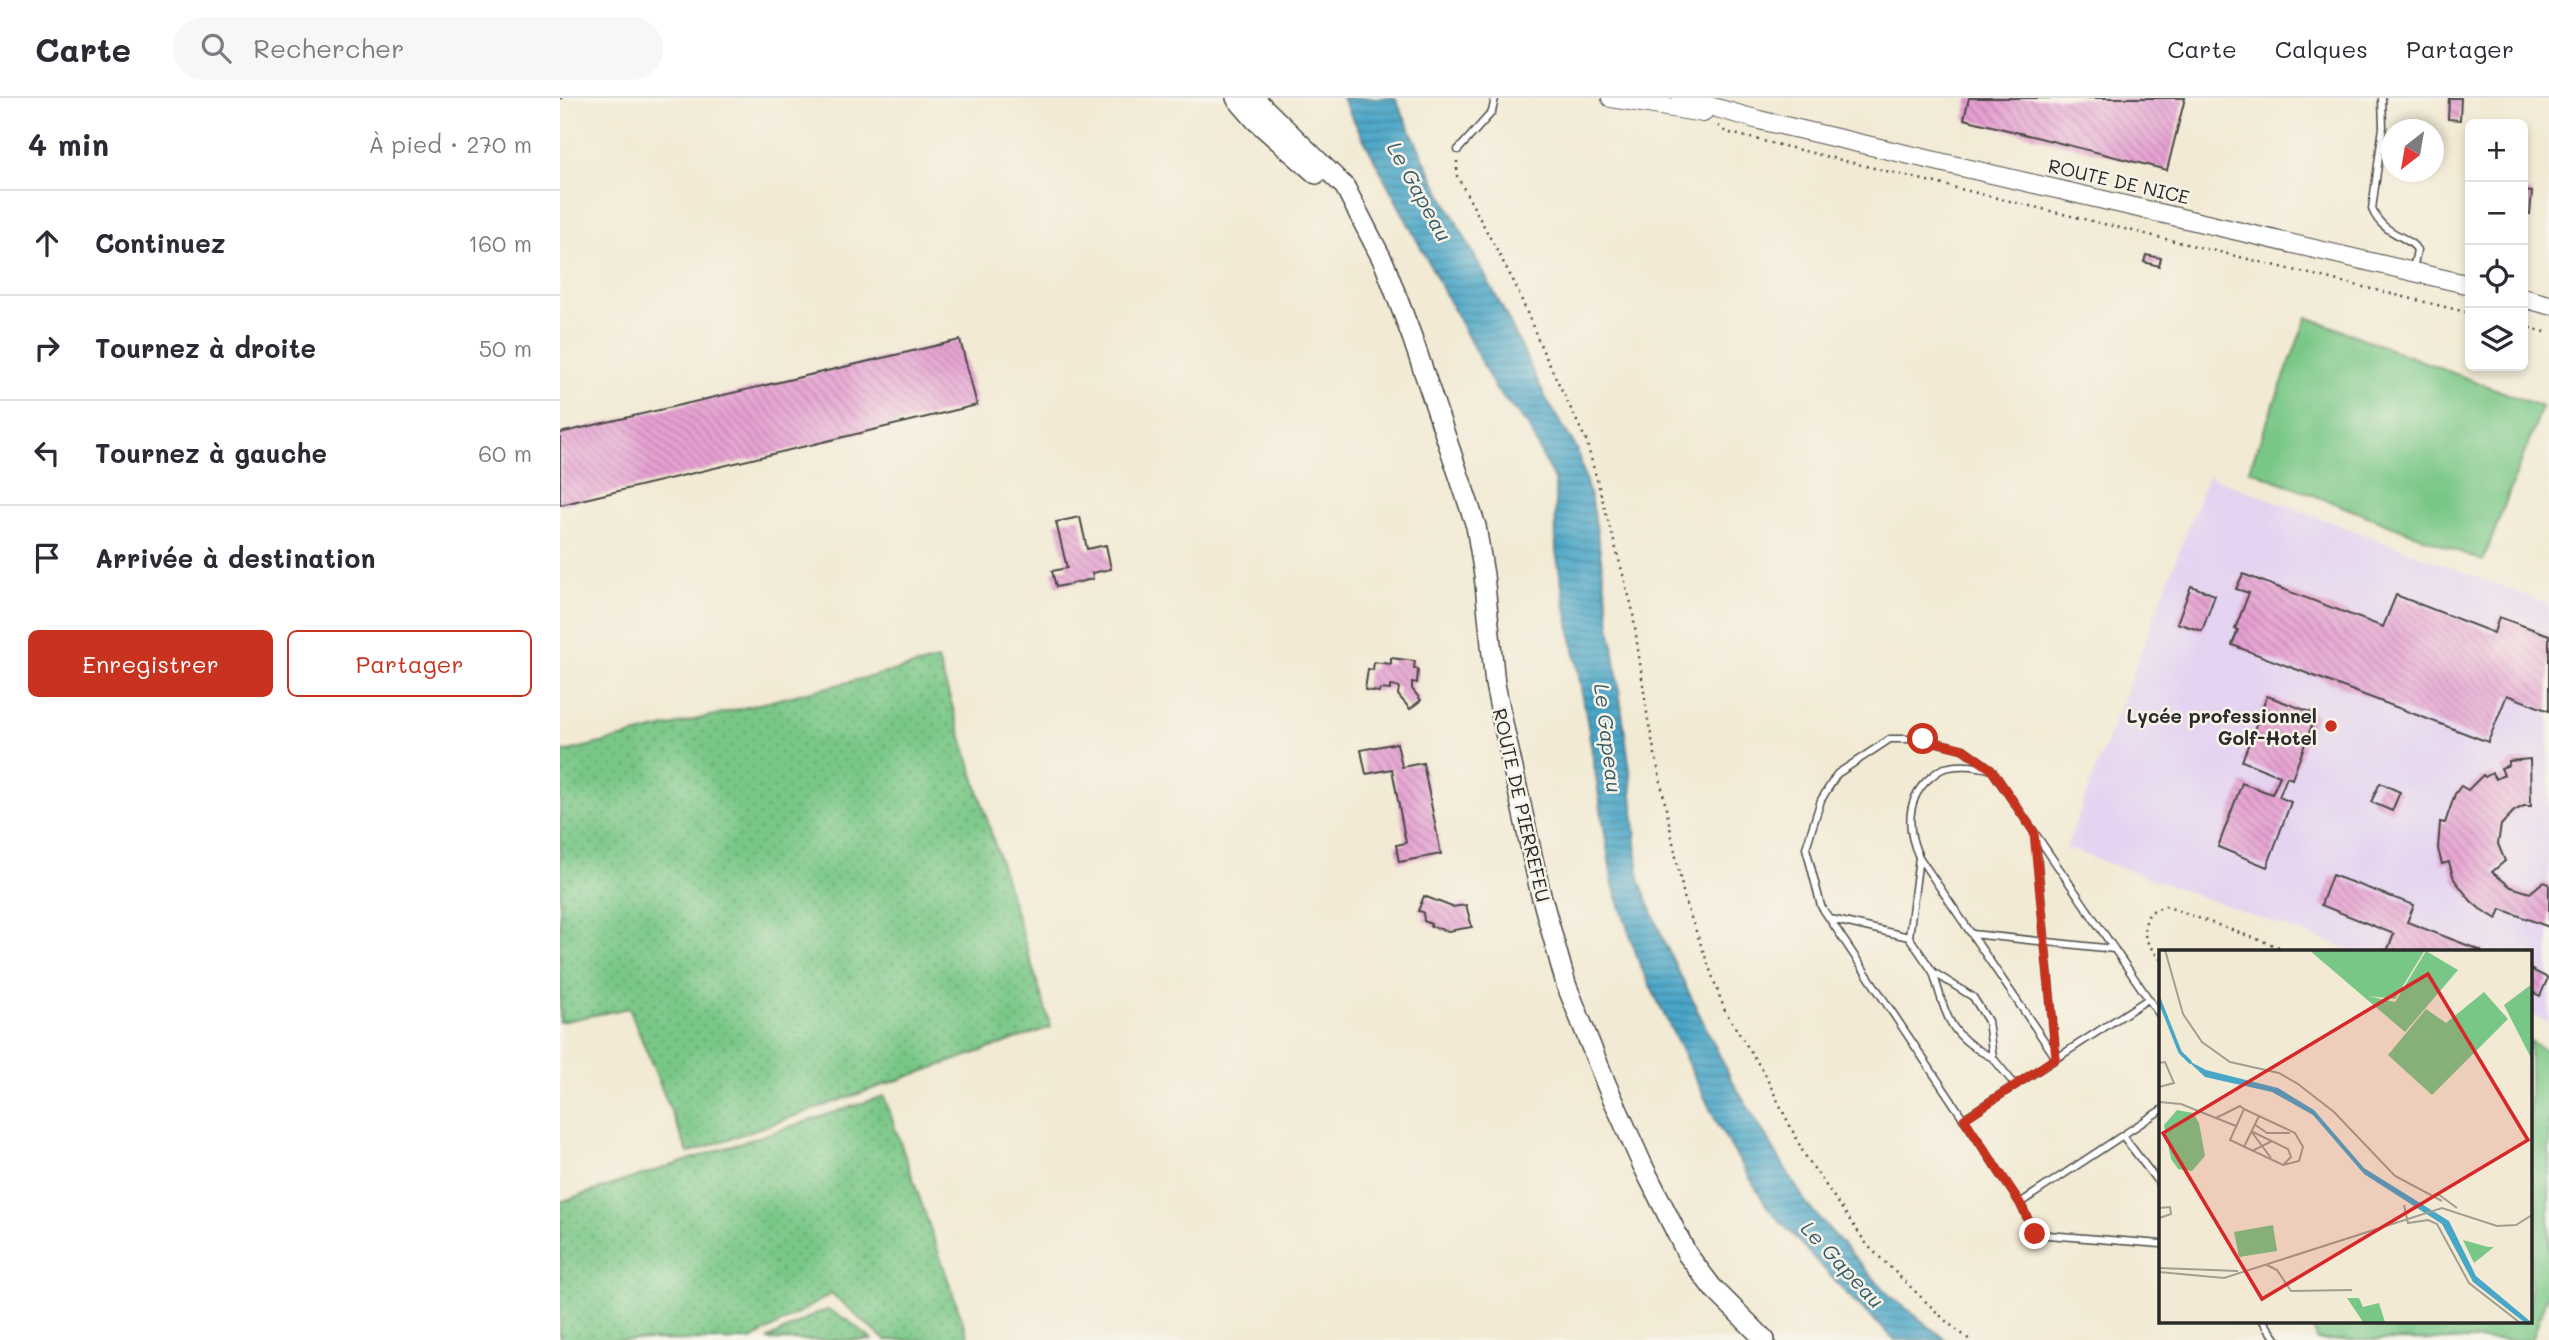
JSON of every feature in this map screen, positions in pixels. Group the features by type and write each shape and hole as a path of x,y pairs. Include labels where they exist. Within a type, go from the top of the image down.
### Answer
{"main road":[{"path":"1236,98 1256,121 1322,180 1368,232"},
{"path":"1254,98 1345,187 1368,232"},
{"path":"1265,98 1278,120"},
{"path":"1611,98 1759,120"},
{"path":"1681,98 1759,120"},
{"name":"ROUTE DE NICE","path":"1759,120 2465,284"},
{"name":"ROUTE DE PIERREFEU","path":"1368,232 1384,263 1412,337 1476,526 1495,684 1540,891 1566,984 1607,1087 1687,1254 1712,1287 1765,1340"},
{"path":"2528,300 2548,307"}],"lane":[{"path":"1458,149 1492,111 1494,98"},
{"path":"2382,98 2383,127 2372,209 2376,220 2395,236 2414,245 2417,250 2413,271"},
{"path":"2159,1014 1991,769 1963,749 1923,739 1889,740 1838,774 1821,800 1806,848 1821,906 2020,1203 2035,1234 2159,1244"},
{"path":"1991,769 1967,765 1942,768 1923,784 1912,802 1912,842 1919,857 2056,1058"},
{"path":"2034,832 2056,1058"},
{"path":"1919,857 1909,937 1933,972 1944,1010 1955,1032 1971,1047 1993,1058 2015,1085"},
{"path":"1831,919 1909,937"},
{"path":"1972,934 2114,949"},
{"path":"1933,972 1973,997 1988,1021 1993,1058"},
{"path":"1964,1119 2148,999"},
{"path":"2020,1203 2159,1111"},
{"path":"2123,1136 2159,1183"},
{"path":"2264,1322 2277,1340"}],"path":[{"path":"1702,113 1726,132 2465,312"},
{"path":"1458,149 1457,176 1515,284 1543,351 1586,440 1632,607 1648,720 1685,901 1725,1011 1764,1073 1804,1154 1868,1246 1948,1323 1970,1340"},
{"path":"2528,327 2549,333"},
{"path":"2159,958 2147,943 2143,924 2150,912 2165,906 2287,950"}],"shaded area":[{"name":"Lycée professionnel Golf-Hotel","path":"2208,476 2549,604 2549,1022 2532,1016 2532,950 2350,950 2066,848"}],"green space":[{"path":"2307,317 2542,407 2483,561 2249,470"},
{"path":"938,660 1051,1027 688,1153 629,1008 560,1022 560,753"},
{"path":"2532,1042 2549,1053 2549,1290 2532,1340 2316,1340 2312,1322 2532,1322"},
{"path":"884,1096 969,1340 885,1340 832,1294 751,1340 560,1340 560,1202"},
{"path":"828,1310 849,1321 872,1340 767,1340 817,1313"}],"water":[{"name":"Le Gapeau","path":"1342,98 1395,98 1545,397 1577,449 1594,512 1601,558 1630,770 1639,879 1665,944 1731,1079 1808,1206 1889,1295 1946,1340 1895,1340 1848,1295 1768,1208 1719,1127 1640,965 1613,885 1588,726 1556,552 1555,482 1527,424 1496,390"}],"building":[{"path":"1969,98 2185,98 2167,170 1964,119"},
{"path":"2449,98 2461,98 2460,120 2448,119"},
{"path":"2528,192 2532,192 2528,214"},
{"path":"2146,255 2161,258 2159,266 2144,262"},
{"path":"960,340 977,405 560,505 560,433"},
{"path":"1080,517 1087,549 1106,545 1111,569 1092,573 1093,579 1056,587 1052,571 1067,568 1056,522"},
{"path":"2243,574 2383,627 2396,595 2494,633 2499,617 2549,635 2549,711 2507,695 2488,742 2232,645 2238,630 2235,629 2249,593 2236,589"},
{"path":"2191,586 2215,595 2202,631 2177,623"},
{"path":"1391,658 1415,661 1414,668 1418,669 1417,683 1412,682 1412,689 1421,700 1410,709 1398,695 1399,687 1390,686 1390,690 1380,689 1379,692 1365,690 1368,669 1373,670 1374,662 1391,664"},
{"path":"2267,696 2316,714 2292,779 2287,777 2279,797 2291,802 2267,867 2218,847 2242,783 2272,794 2280,776 2242,761"},
{"path":"1397,743 1402,767 1423,763 1441,854 1399,862 1396,845 1406,843 1392,769 1366,774 1361,750"},
{"path":"2530,759 2531,806 2514,811 2501,825 2498,844 2505,861 2492,872 2511,887 2530,893 2543,882 2549,884 2549,927 2501,909 2497,919 2480,909 2454,879 2449,862 2442,864 2438,849 2440,822 2445,823 2455,794 2461,786 2468,790 2483,775 2485,777 2492,773 2496,779 2504,775 2501,768 2509,765 2509,761"},
{"path":"2380,783 2400,792 2392,811 2371,802"},
{"path":"2332,875 2414,905 2407,922 2479,950 2387,950 2394,934 2321,905"},
{"path":"1424,896 1452,907 1466,905 1472,927 1448,931 1430,926 1431,924 1424,921 1423,912 1418,911"},
{"path":"2532,970 2548,978 2540,996 2532,992"}],"place":[{"name":"Lycée professionnel Golf-Hotel","path":"2331,726"}],"route":[{"path":"1923,739 1963,749 1991,769 2034,832 2056,1058 1964,1119 2020,1203 2035,1234"}]}
